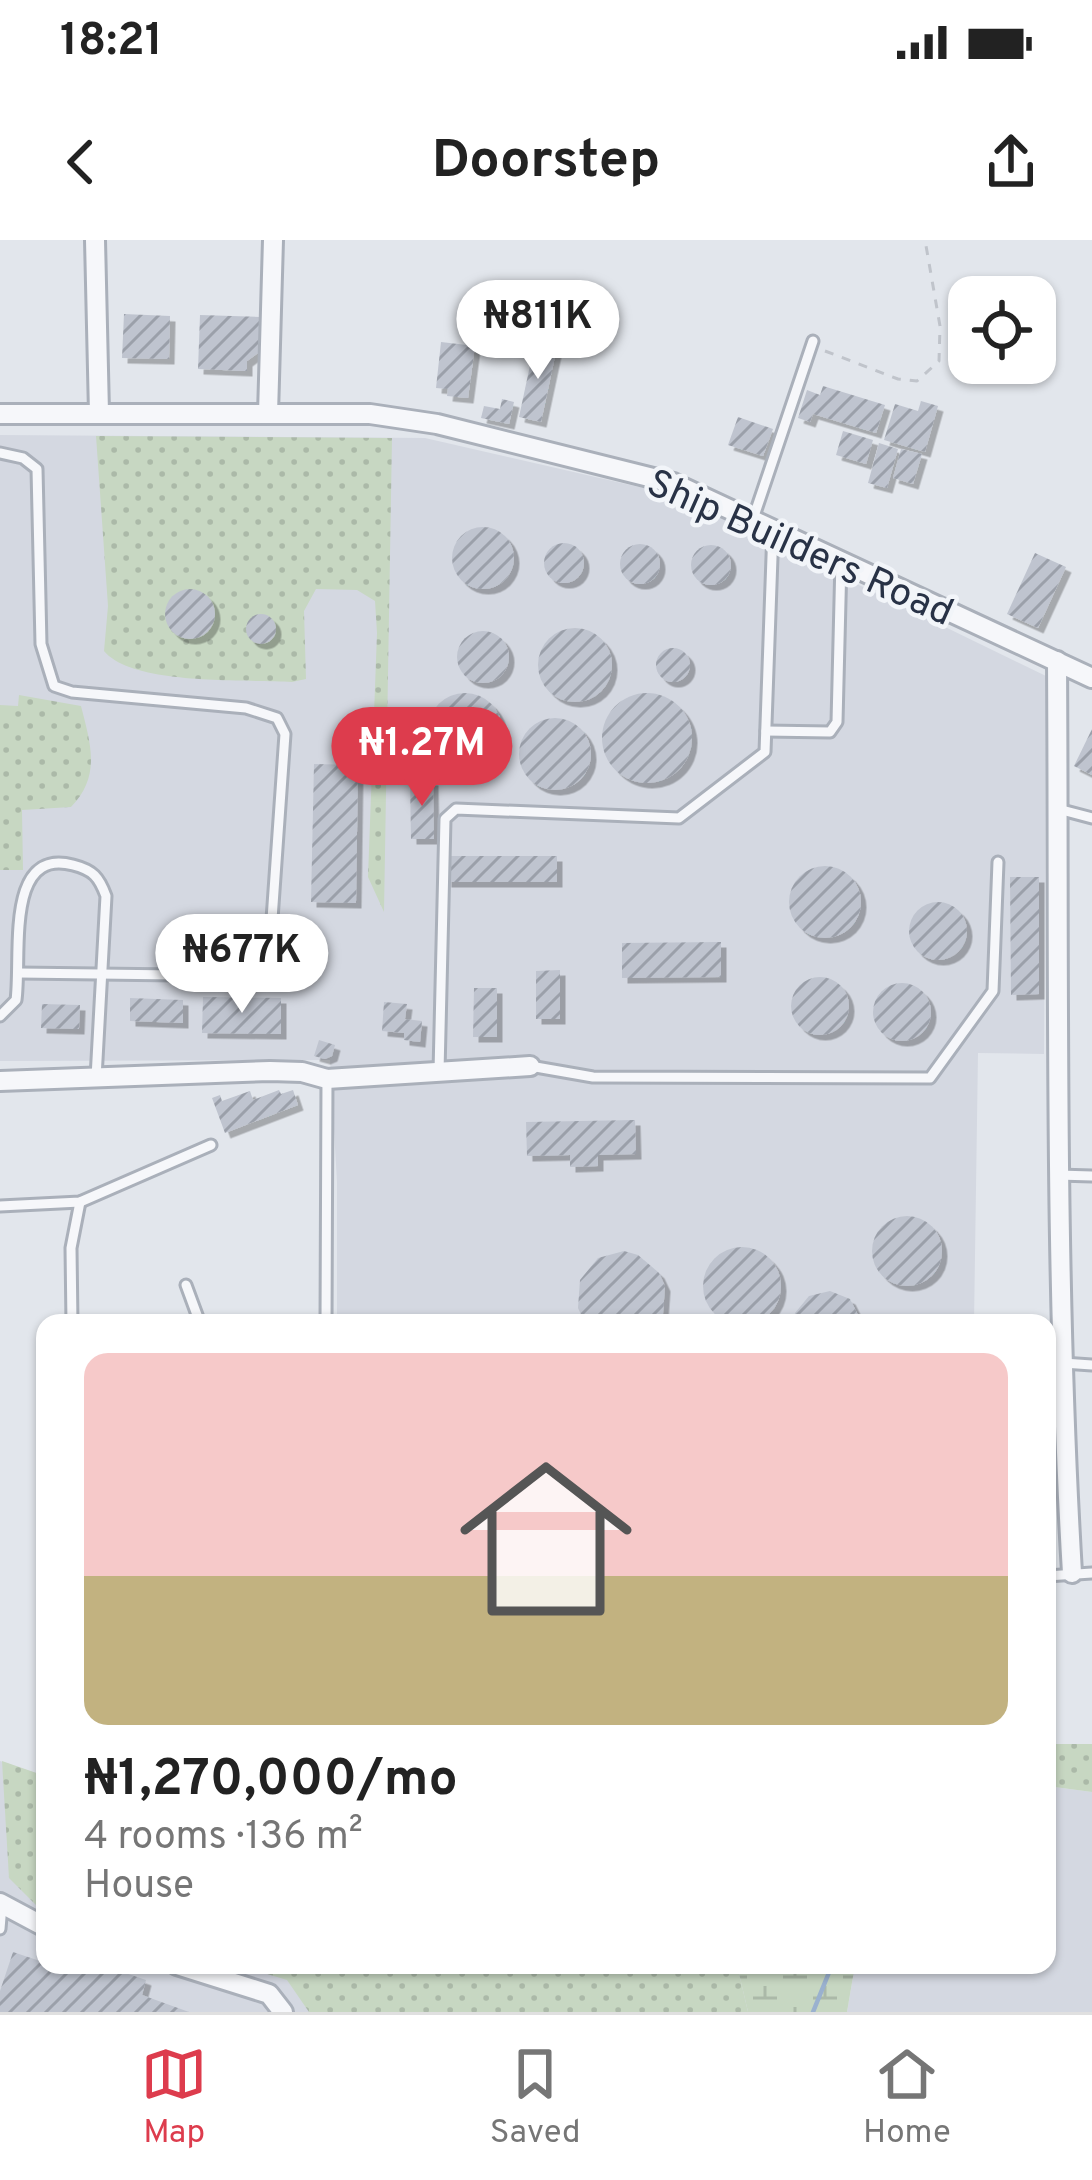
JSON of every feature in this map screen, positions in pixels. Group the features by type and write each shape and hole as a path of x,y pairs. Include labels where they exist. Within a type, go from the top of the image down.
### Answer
{"street":[{"path":"95,240 99,413"},
{"path":"268,414 273,240"},
{"name":"Ship Builders Road","path":"0,414 370,414 437,424 673,483 1092,678"},
{"path":"1056,1428 1063,1363 1058,1175 1058,661"},
{"path":"0,1081 286,1071 326,1079 530,1066"},
{"path":"1056,1442 1082,1573"},
{"path":"1,1904 36,1922"},
{"path":"206,1974 269,1994 284,2012"}],"lane":[{"path":"753,518 813,344"},
{"path":"0,453 23,458 37,469 41,644 54,686 72,692 245,708 277,718 285,734 269,962 262,976 20,973"},
{"path":"439,1072 445,819 456,809 679,818 765,752 773,528"},
{"path":"766,731 830,732 837,722 841,560"},
{"path":"1058,809 1092,818"},
{"path":"0,1016 16,1000 24,889 41,863 58,861 86,869 100,878 106,896 96,1078"},
{"path":"530,1066 592,1077 930,1078 993,991 998,862"},
{"path":"326,1079 326,1314"},
{"path":"0,1206 80,1202 212,1145"},
{"path":"1058,1175 1092,1176"},
{"path":"72,1314 71,1248 80,1202"},
{"path":"186,1286 197,1314"},
{"path":"1063,1363 1092,1365"},
{"path":"0,1929 1,1904"}],"path":[{"path":"813,344 898,379 917,381 939,361 940,326 925,240"}],"shaded area":[{"path":"0,435 425,438 674,495 1046,676 1044,1054 978,1053 974,1314 337,1314 337,1182 330,1060 0,1061"},
{"path":"0,1761 36,1773 36,1974 739,1974 748,2012 0,2012"},
{"path":"1056,1787 1092,1792 1092,2012 847,2012 853,1974 1056,1974"}],"green space":[{"path":"96,436 392,438 384,912 368,877 375,601 357,590 316,589 304,611 306,679 192,679 119,662 104,651 108,606"},
{"path":"19,695 81,706 90,772 71,807 22,810 23,870 0,870 0,705 18,706"},
{"path":"1056,1744 1092,1744 1092,1792 1056,1787"},
{"path":"2,1761 36,1773 36,1905 9,1878"},
{"path":"267,1974 739,1974 748,2012 309,2012 287,1980"},
{"path":"739,1974 853,1974 847,2012 748,2012"}],"building":[{"path":"124,314 170,316 169,359 122,358"},
{"path":"200,315 260,317 258,353 247,361 247,371 198,369"},
{"path":"441,342 475,346 468,398 447,396 448,389 436,388"},
{"path":"535,342 557,347 541,422 519,417"},
{"path":"823,386 885,405 876,433 813,414 810,422 798,418 807,390 820,395"},
{"path":"502,399 514,402 509,424 481,418 484,406 500,409"},
{"path":"921,401 938,406 925,452 884,440 895,404 918,411"},
{"path":"738,417 773,429 763,456 728,445"},
{"path":"843,431 873,440 866,464 836,455"},
{"path":"879,443 898,449 887,488 868,483"},
{"path":"901,449 922,454 913,484 893,478"},
{"path":"483,527 505,536 514,558 505,580 483,589 461,580 452,558 461,536"},
{"path":"564,543 578,549 584,563 578,577 564,583 550,577 544,563 550,549"},
{"path":"640,544 654,550 660,564 654,578 640,584 626,578 620,564 626,550"},
{"path":"711,545 725,551 731,565 725,579 711,585 697,579 691,565 697,551"},
{"path":"1035,553 1066,567 1038,628 1007,614"},
{"path":"190,589 208,596 215,614 208,632 190,639 172,632 165,614 172,596"},
{"path":"261,614 276,629 261,644 246,629"},
{"path":"575,628 601,639 612,665 601,691 575,702 549,691 538,665 549,639"},
{"path":"483,631 501,639 509,657 501,675 483,683 465,675 457,657 465,639"},
{"path":"673,648 685,653 690,665 685,677 673,682 661,677 656,665 661,653"},
{"path":"465,693 491,704 502,730 491,756 465,767 439,756 428,730 439,704"},
{"path":"647,693 664,696 679,706 689,721 689,755 679,770 664,780 647,783 630,780 615,770 605,755 602,738 605,721 615,706 630,696"},
{"path":"555,718 581,728 591,754 581,780 555,790 529,780 519,754 529,728"},
{"path":"1092,729 1092,775 1074,766"},
{"path":"314,764 358,765 356,903 311,902"},
{"path":"410,780 433,780 434,839 411,839"},
{"path":"446,856 557,856 557,882 446,882"},
{"path":"825,866 851,876 861,902 851,928 825,938 799,928 789,902 799,876"},
{"path":"1010,877 1039,877 1039,994 1011,995"},
{"path":"938,902 958,911 967,931 958,951 938,960 918,951 909,931 918,911"},
{"path":"721,942 721,977 622,978 622,943"},
{"path":"560,970 560,1019 536,1019 536,971"},
{"path":"820,977 840,986 849,1006 840,1026 820,1035 800,1026 791,1006 800,986"},
{"path":"902,983 922,992 931,1012 922,1032 902,1041 882,1032 873,1012 882,992"},
{"path":"474,988 497,988 497,1037 473,1037"},
{"path":"203,997 281,998 281,1034 202,1033"},
{"path":"130,998 183,1000 183,1023 130,1021"},
{"path":"384,1002 407,1004 405,1019 422,1021 420,1042 404,1040 404,1033 382,1031"},
{"path":"42,1004 80,1005 79,1029 41,1028"},
{"path":"319,1040 335,1045 332,1056 314,1056"},
{"path":"279,1090 281,1094 293,1090 298,1105 225,1133 212,1098 220,1095 222,1101 250,1091 253,1100"},
{"path":"635,1120 636,1154 598,1155 598,1166 570,1167 570,1155 527,1156 526,1122"},
{"path":"907,1216 932,1226 942,1251 932,1276 907,1286 882,1276 872,1251 882,1226"},
{"path":"727,1250 757,1250 778,1271 781,1286 770,1314 714,1314 706,1301 706,1271"},
{"path":"624,1251 638,1255 659,1273 665,1286 663,1314 581,1314 580,1280 598,1258"},
{"path":"830,1291 850,1299 858,1314 795,1314 809,1296"},
{"path":"13,1952 36,1960 36,1974 128,1974 146,1980 142,1995 189,2012 0,2012 0,1991"}],"waterway":[{"path":"813,2012 828,1974"}]}
